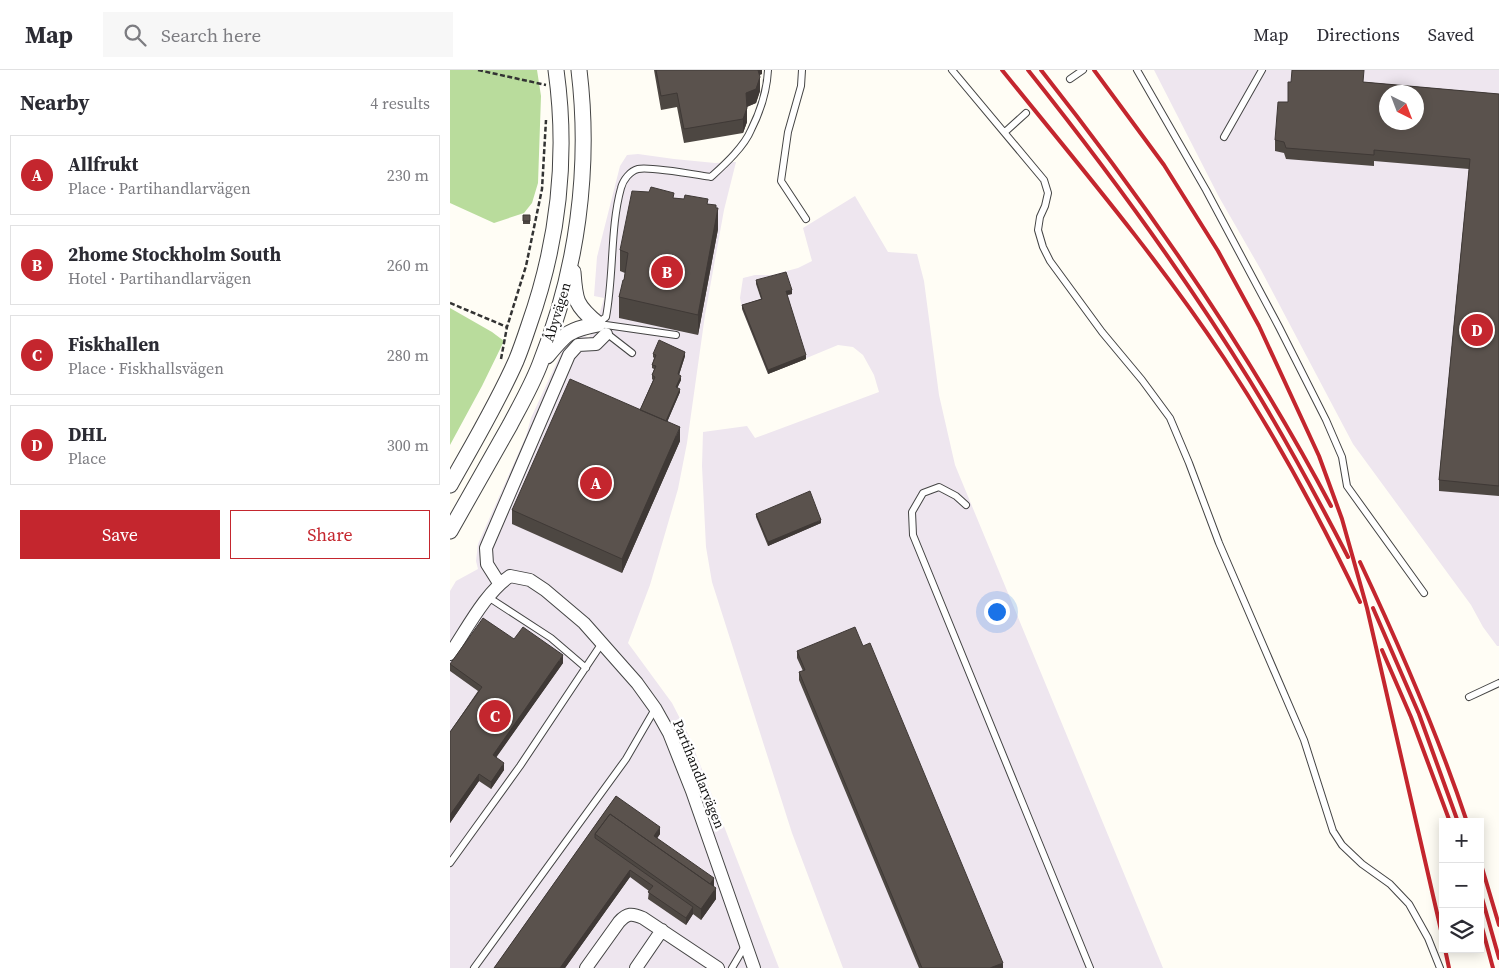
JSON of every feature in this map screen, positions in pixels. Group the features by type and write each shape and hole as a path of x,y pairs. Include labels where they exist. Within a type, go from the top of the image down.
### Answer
{"street":[{"name":"Åbyvägen","path":"450,531 517,412 540,365 556,316 571,258 582,186 583,115 578,70"},
{"name":"Åbyvägen","path":"450,485 496,404 517,359 542,287 554,237 560,183 561,124 551,74"},
{"path":"571,258 576,301 580,308 602,329"},
{"path":"540,365 568,332 576,328 602,329"},
{"path":"450,654 499,583 487,564 486,548 569,355 578,345 596,344 602,329"},
{"name":"Partihandlarvägen","path":"499,583 510,576 530,580 545,590 584,623 637,683 655,708 669,733 692,791 754,968"},
{"path":"586,968 625,915 634,914 662,930 718,968"},
{"path":"636,968 662,930"}],"lane":[{"path":"602,329 610,300 615,223 621,186 627,175 639,168 711,177 728,161 751,131 767,84 768,70"},
{"path":"802,70 801,86 788,132 781,181 806,219"},
{"path":"952,70 1044,180 1048,193 1038,230 1050,261 1102,332 1142,380 1170,418 1190,464 1219,543 1304,740 1333,831 1342,845 1362,864 1390,884 1409,904 1428,938 1440,968"},
{"path":"1070,80 1083,70"},
{"path":"1136,70 1206,190 1279,327 1326,420 1342,457 1347,486 1424,594"},
{"path":"1224,137 1262,70"},
{"path":"1005,132 1026,113"},
{"path":"602,329 676,335"},
{"path":"602,329 632,353"},
{"path":"966,504 939,487 923,493 912,512 912,535 1090,968"},
{"path":"488,597 551,638 586,668"},
{"path":"450,863 520,766 602,644"},
{"path":"1469,697 1499,683"},
{"path":"474,968 626,759 655,708"},
{"path":"732,968 746,945"}],"path":[{"path":"478,70 547,85"},
{"path":"547,93 547,85 551,74"},
{"path":"501,360 507,327 526,266 542,189 546,118"},
{"path":"450,303 507,327"}],"shaded area":[{"path":"1154,70 1499,70 1499,646 1497,646 1483,627 1471,605 1353,444 1261,270 1219,197"},
{"path":"638,154 715,163 736,162 724,210 705,315 687,443 678,489 650,585 628,643 672,703 689,736 779,968 450,968 450,591 456,581 478,569 476,561 478,544 526,436 531,418 562,351 570,341 578,337 585,336 589,338 604,298 594,296 597,257 620,166 627,155"},
{"path":"855,196 888,252 917,254 924,281 939,395 955,465 1163,968 843,968 792,833 712,582 706,547 702,466 703,432 747,426 755,438 879,392 874,375 863,355 853,347 838,345 768,374 742,309 740,298 743,278 755,275 772,275 798,268 812,261 803,228"}],"green space":[{"path":"450,70 537,70 541,96 538,183 532,203 524,213 494,223 450,203"},
{"path":"450,308 504,341 450,445"}],"building":[{"path":"656,70 758,70 760,77 756,89 746,93 747,108 743,119 684,129 677,93 661,96"},
{"path":"1292,70 1364,70 1363,82 1397,85 1379,85 1379,130 1424,130 1424,87 1499,94 1499,486 1439,480 1470,159 1374,150 1374,155 1286,148 1284,142 1275,140 1278,102 1288,102 1288,82 1291,82"},
{"path":"651,187 674,193 673,198 684,199 685,195 708,199 707,204 716,205 716,208 718,208 698,315 619,297 628,253 620,250 632,191 649,192"},
{"path":"523,215 530,215 530,221 523,221"},
{"path":"786,272 792,290 786,291 806,355 768,370 742,305 762,299 756,280"},
{"path":"659,340 685,352 678,374 681,376 676,387 680,389 666,421 640,410 655,377 652,375 656,366 652,365 656,355 653,354"},
{"path":"570,379 680,427 622,559 512,510"},
{"path":"810,491 821,520 768,542 756,514"},
{"path":"483,618 514,639 523,627 563,655 493,755 504,763 491,782 479,774 450,815 450,732 482,687 450,664"},
{"path":"855,627 863,646 870,643 1003,963 990,968 922,968 799,672 805,670 797,651"},
{"path":"616,796 660,827 654,836 714,878 710,884 610,814 595,834 595,838 693,907 686,918 648,892 653,886 630,870 560,968 494,968"},
{"path":"610,814 716,888 701,909 595,834"}],"railway":[{"path":"1002,70 1144,247 1224,358 1296,477 1360,602"},
{"path":"1028,70 1144,222 1198,301 1250,381 1313,490 1348,557"},
{"path":"1041,70 1159,227 1196,281 1266,392 1331,506"},
{"path":"1094,70 1164,165 1218,251 1259,326 1319,456 1342,519 1367,608 1439,922"},
{"path":"1360,562 1417,690 1466,818"},
{"path":"1373,608 1419,714 1457,818"},
{"path":"1382,650 1411,717 1449,818"},
{"path":"1481,863 1499,925"},
{"path":"1484,905 1499,958"},
{"path":"1484,935 1493,968"},
{"path":"1446,953 1449,968"}],"place":[{"name":"2home Stockholm South","path":"667,272"},
{"name":"DHL","path":"1477,330"},
{"name":"Allfrukt","path":"596,483"},
{"name":"Fiskhallen","path":"495,716"}]}
